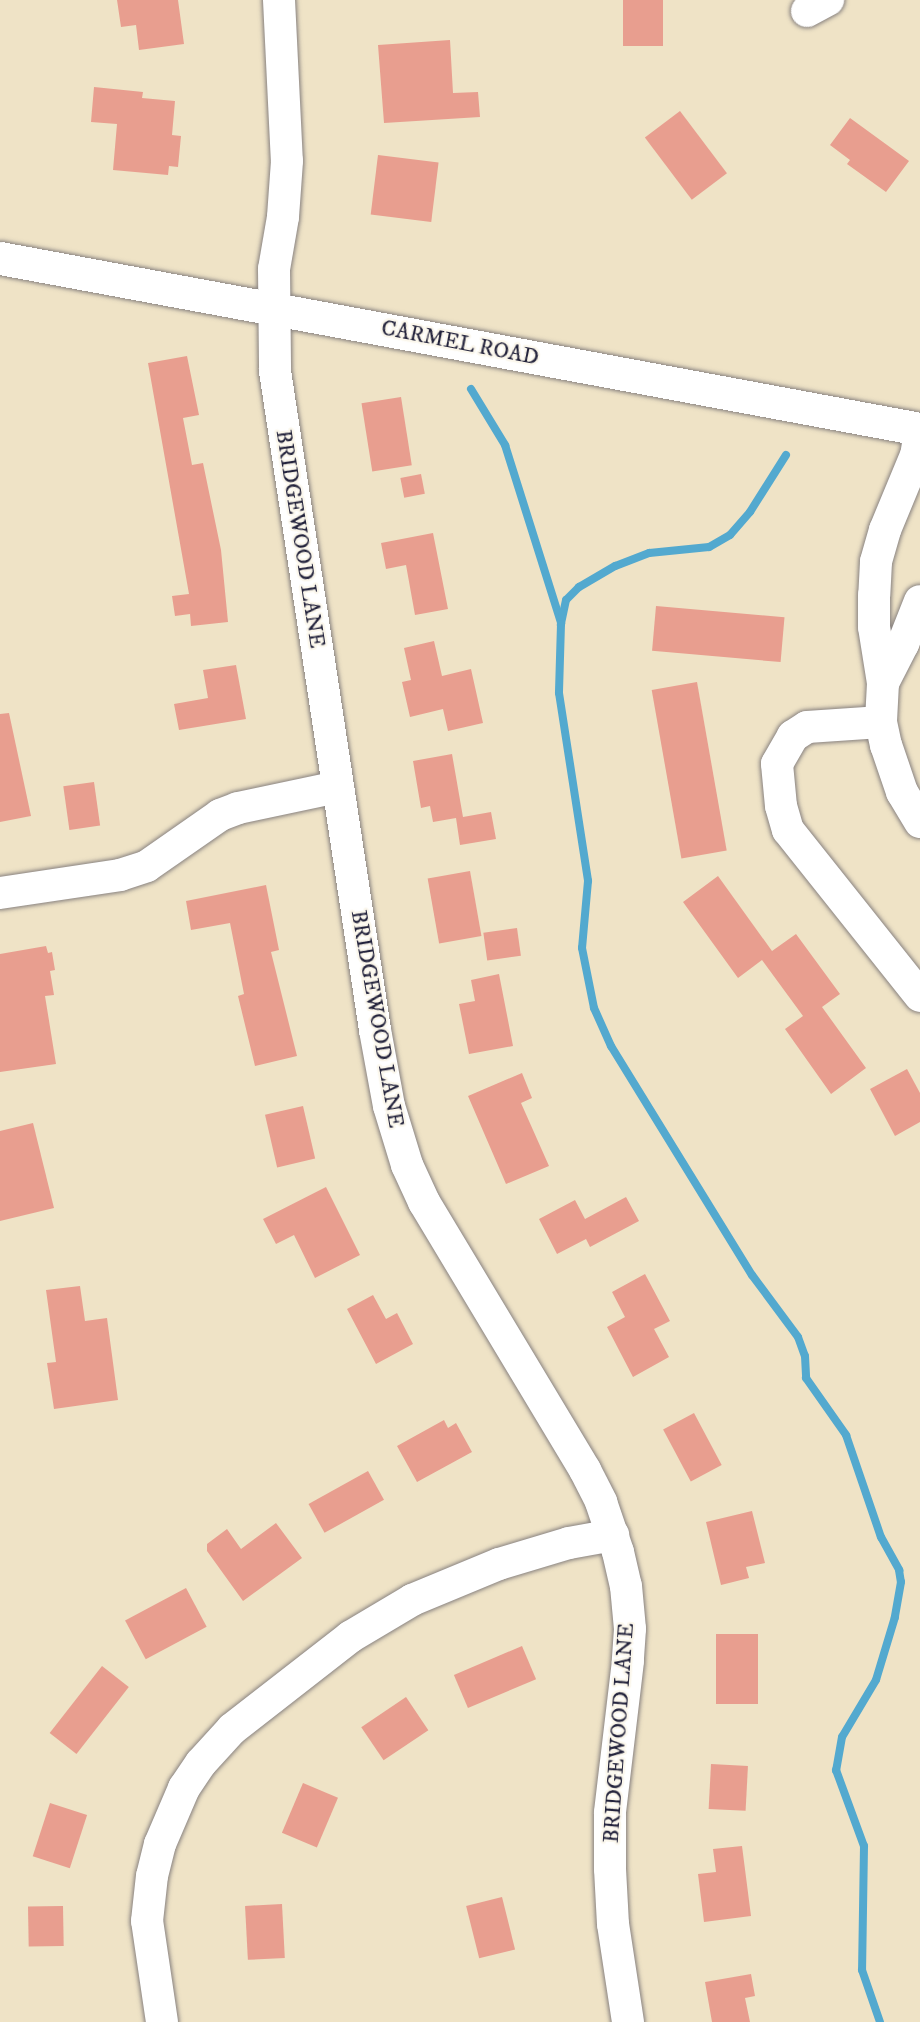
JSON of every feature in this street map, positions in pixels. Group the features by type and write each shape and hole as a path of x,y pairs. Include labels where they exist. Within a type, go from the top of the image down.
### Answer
{"main road":[{"name":"CARMEL ROAD","path":"0,258 920,430"}],"street":[{"name":"BRIDGEWOOD LANE","path":"279,0 287,160 283,217 274,269 275,370 389,1106 407,1165 424,1202 585,1470 613,1535 626,1586 630,1629 610,1813 613,1924 628,2022"},
{"path":"920,430 916,455 885,530 876,562 874,627 883,684 881,722 886,745 902,792 920,822"},
{"path":"883,684 903,644 920,601"},
{"path":"881,722 807,726 793,736 777,764 781,806 788,830 920,996"},
{"path":"0,893 120,875 147,866 220,815 238,808 338,787"},
{"path":"162,2022 147,1921 152,1876 160,1844 184,1788 201,1763 232,1730 341,1644 412,1600 499,1564 568,1544 613,1535"}],"building":[{"path":"117,0 178,0 184,44 139,50 136,25 121,27"},
{"path":"623,0 663,0 663,46 623,46"},
{"path":"450,40 453,93 478,92 480,117 384,123 378,45"},
{"path":"94,87 143,92 142,98 175,101 172,135 181,136 178,167 169,166 168,175 113,170 117,124 91,122"},
{"path":"680,111 727,173 692,200 645,137"},
{"path":"850,118 909,161 886,192 847,164 850,160 830,145"},
{"path":"378,155 439,162 431,222 371,215"},
{"path":"187,356 199,415 183,418 192,465 203,463 221,550 228,622 191,626 190,614 175,616 172,596 189,594 148,363"},
{"path":"401,397 412,465 372,471 361,403"},
{"path":"421,474 425,494 404,498 400,478"},
{"path":"433,533 448,609 415,615 406,565 386,569 381,543"},
{"path":"656,606 785,617 781,662 652,651"},
{"path":"434,641 442,676 471,669 483,723 448,731 443,709 410,717 402,682 411,680 404,648"},
{"path":"236,665 246,719 179,730 174,704 208,698 203,670"},
{"path":"697,682 727,850 681,858 652,690"},
{"path":"9,713 31,816 0,822 0,714"},
{"path":"452,754 463,817 491,812 496,839 460,845 456,818 433,822 430,806 421,808 413,761"},
{"path":"94,782 100,826 69,830 63,786"},
{"path":"470,871 481,936 439,943 428,878"},
{"path":"718,876 772,951 796,934 840,994 822,1007 866,1068 831,1094 785,1029 803,1016 762,960 738,978 683,902"},
{"path":"266,885 279,950 271,952 297,1056 255,1066 238,996 244,994 230,923 191,930 186,901"},
{"path":"517,928 521,956 487,960 483,933"},
{"path":"46,946 48,953 52,952 55,970 50,971 54,995 45,996 56,1064 0,1072 0,954"},
{"path":"499,974 513,1046 469,1054 459,1004 475,1001 471,980"},
{"path":"907,1069 920,1093 920,1122 895,1136 870,1089"},
{"path":"522,1073 532,1098 521,1103 549,1166 506,1184 468,1096"},
{"path":"303,1106 315,1159 277,1167 265,1115"},
{"path":"33,1123 54,1208 0,1221 0,1131"},
{"path":"326,1187 360,1255 315,1278 294,1235 276,1244 263,1219"},
{"path":"626,1197 639,1221 590,1247 586,1239 557,1254 539,1219 575,1200 585,1219"},
{"path":"645,1274 670,1321 654,1329 669,1357 633,1377 607,1327 625,1317 612,1292"},
{"path":"80,1286 85,1321 107,1318 118,1400 54,1409 47,1363 56,1362 46,1290"},
{"path":"373,1295 386,1319 397,1313 413,1344 376,1364 347,1309"},
{"path":"694,1413 722,1465 691,1482 663,1429"},
{"path":"444,1420 448,1428 456,1423 472,1452 417,1482 397,1446"},
{"path":"368,1471 384,1500 325,1533 309,1504"},
{"path":"752,1511 765,1563 746,1567 749,1578 721,1585 706,1522"},
{"path":"276,1523 302,1558 243,1601 207,1551 207,1544 227,1529 241,1549"},
{"path":"186,1588 207,1627 146,1659 125,1620"},
{"path":"716,1634 758,1634 758,1704 716,1704"},
{"path":"522,1646 536,1679 468,1708 454,1675"},
{"path":"102,1666 129,1687 76,1754 50,1733"},
{"path":"406,1697 428,1730 384,1760 361,1727"},
{"path":"711,1764 748,1766 746,1811 709,1809"},
{"path":"303,1783 338,1798 317,1848 282,1833"},
{"path":"50,1803 87,1815 70,1868 33,1856"},
{"path":"742,1846 751,1916 704,1922 698,1874 716,1872 713,1849"},
{"path":"502,1897 515,1949 479,1958 466,1906"},
{"path":"282,1904 285,1958 248,1960 245,1906"},
{"path":"63,1906 64,1946 29,1947 28,1907"},
{"path":"751,1974 755,1996 745,1998 750,2022 712,2022 705,1982"}],"waterway":[{"path":"471,389 505,445 561,623"},
{"path":"786,455 750,512 730,535 709,547 649,553 615,566 579,587 566,600 561,624 559,693 588,881 582,948 594,1008 611,1046 752,1275 798,1337 805,1356 806,1378 846,1435 881,1537 899,1570 901,1582 895,1617 876,1680 842,1737 836,1770 864,1846 862,1970 880,2022"}]}
